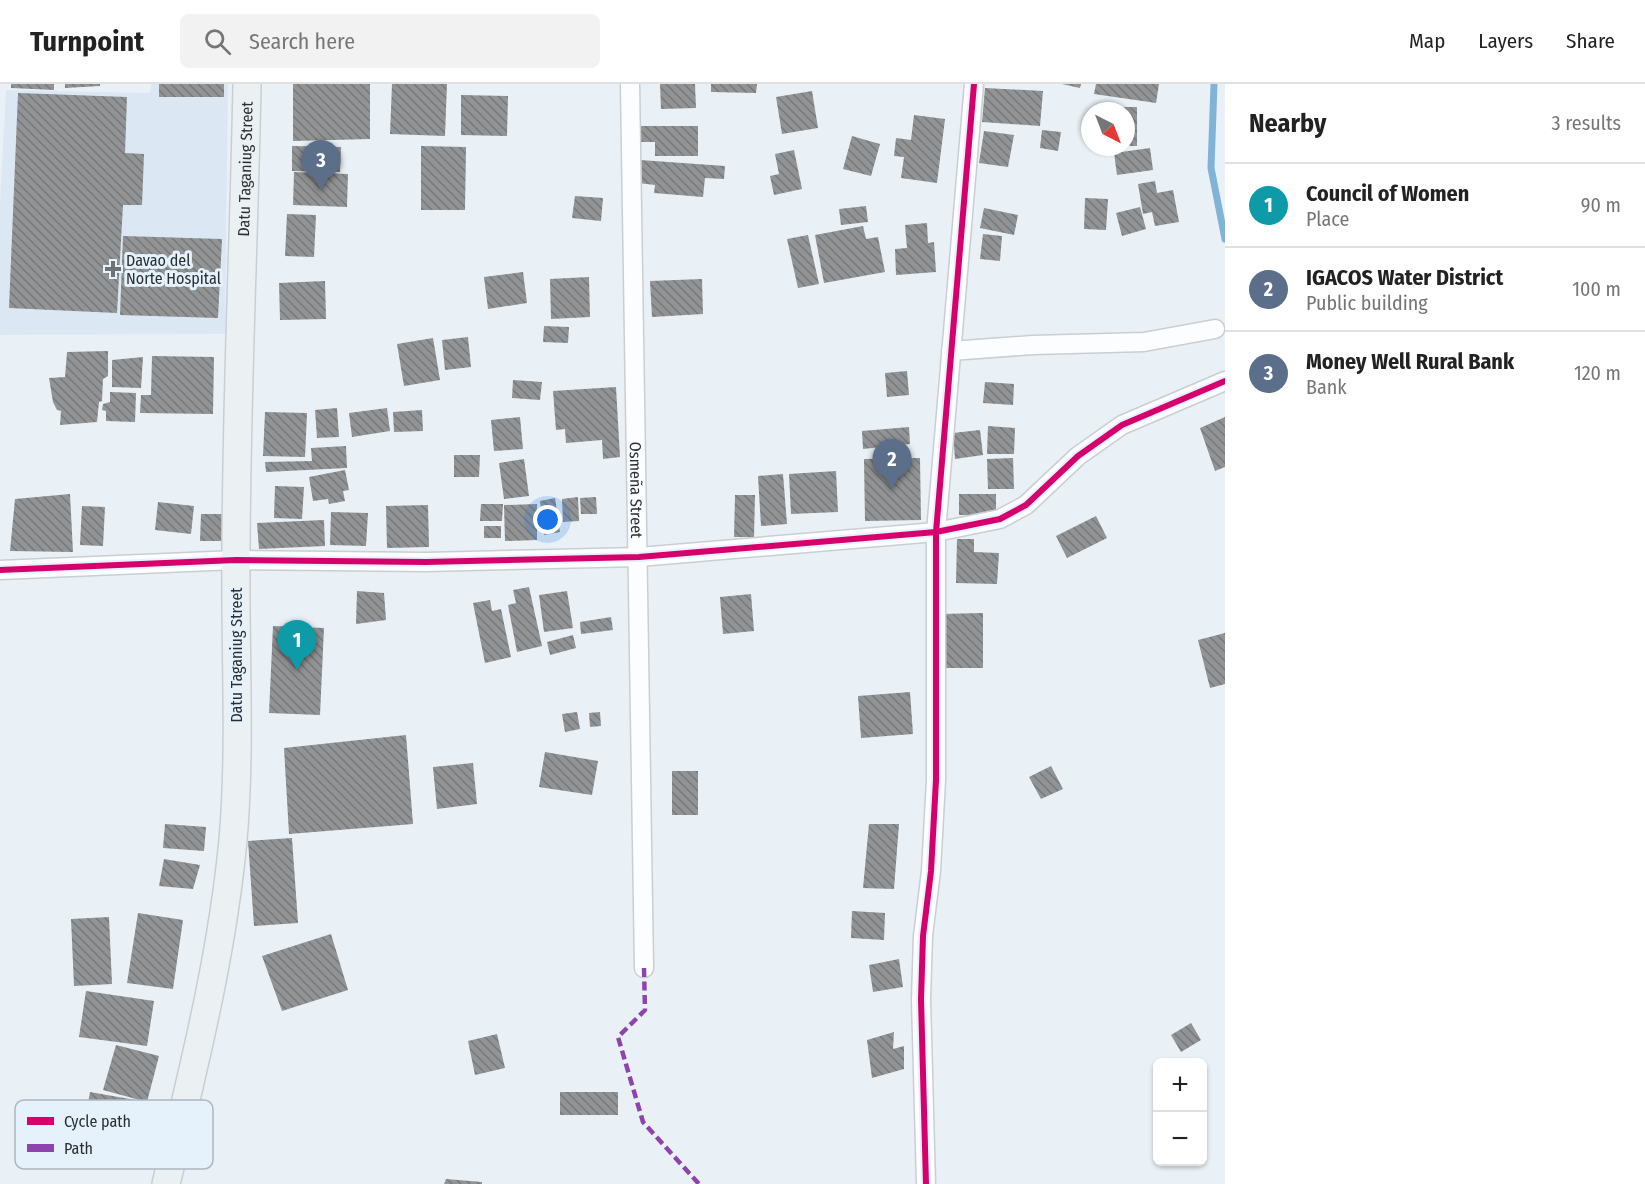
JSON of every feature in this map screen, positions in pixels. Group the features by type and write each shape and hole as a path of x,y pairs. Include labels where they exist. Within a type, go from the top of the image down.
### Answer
{"main road":[{"name":"Datu Taganiug Street","path":"185,1100 224,921 237,761 236,560 247,84"},
{"name":"Datu Taganiug Street","path":"166,1184 169,1169"}],"street":[{"name":"Osmeña Street","path":"630,84 644,968"},
{"path":"926,1184 921,999 923,936 931,871 936,780 936,532 974,84"},
{"path":"951,351 1033,345 1144,342 1215,328"},
{"path":"0,570 236,560 426,562 639,557 936,532 1000,519 1026,505 1078,456 1122,425 1225,381"}],"shaded area":[{"name":"Davao del Norte Hospital","path":"151,84 228,84 225,334 0,335 0,203 6,90 150,93"}],"building":[{"path":"11,84 54,84 54,90 11,88"},
{"path":"65,84 100,84 100,86 65,88"},
{"path":"159,84 224,84 224,97 159,97"},
{"path":"293,84 370,84 370,139 293,141"},
{"path":"392,84 447,84 445,136 390,134"},
{"path":"660,84 695,84 696,108 661,109"},
{"path":"711,84 757,84 756,93 711,92"},
{"path":"1062,84 1081,84 1080,88"},
{"path":"1096,84 1159,84 1156,103 1094,94"},
{"path":"985,88 1043,91 1040,126 982,122"},
{"path":"812,91 818,128 782,134 776,97"},
{"path":"18,93 127,97 125,153 144,154 142,205 123,205 117,313 9,308"},
{"path":"461,95 508,96 507,136 461,135"},
{"path":"1135,107 1137,107 1137,146 1135,146"},
{"path":"914,115 945,119 937,183 901,178 904,157 894,156 896,138 911,140"},
{"path":"639,126 698,126 698,156 655,156 655,142 639,142"},
{"path":"1042,130 1061,132 1058,151 1040,148"},
{"path":"984,131 1014,135 1008,167 979,163"},
{"path":"852,136 880,144 871,176 843,169"},
{"path":"292,146 341,147 340,172 292,171"},
{"path":"421,146 466,147 465,210 421,210"},
{"path":"1150,148 1153,170 1117,175 1114,156 1135,156 1135,150"},
{"path":"794,150 802,189 774,195 770,176 779,174 775,154"},
{"path":"640,160 725,166 724,179 705,178 703,197 654,193 655,185 638,183"},
{"path":"294,172 348,174 347,207 293,205"},
{"path":"1155,181 1157,193 1173,190 1179,222 1155,226 1152,212 1143,214 1138,184"},
{"path":"575,196 603,198 601,221 572,218"},
{"path":"1085,198 1108,199 1106,230 1084,229"},
{"path":"866,206 868,222 841,225 839,209"},
{"path":"1140,207 1146,229 1122,236 1116,213"},
{"path":"984,208 1018,215 1014,235 980,228"},
{"path":"287,214 316,215 314,257 285,256"},
{"path":"927,223 928,243 934,242 936,272 896,275 895,249 907,248 905,225"},
{"path":"863,226 866,239 878,237 885,272 824,283 815,235"},
{"path":"983,234 1002,236 1000,261 980,259"},
{"path":"808,235 819,284 798,288 787,239"},
{"path":"123,236 222,239 218,318 120,315"},
{"path":"523,272 527,303 488,309 484,277"},
{"path":"589,277 590,317 551,319 550,279"},
{"path":"702,279 703,314 652,317 650,281"},
{"path":"325,281 326,319 280,320 279,283"},
{"path":"544,326 569,327 568,343 543,342"},
{"path":"468,337 471,367 445,370 442,340"},
{"path":"433,338 440,380 404,386 397,344"},
{"path":"108,351 108,376 103,379 102,401 99,402 97,422 60,425 61,411 57,410 53,402 49,378 65,377 67,352"},
{"path":"152,356 214,357 213,414 140,413 141,395 151,395"},
{"path":"143,357 141,388 112,387 112,360"},
{"path":"907,371 909,395 887,397 885,373"},
{"path":"513,380 542,382 540,400 512,398"},
{"path":"985,382 1014,384 1013,405 983,403"},
{"path":"616,387 620,457 603,459 602,440 566,443 565,429 556,430 553,391"},
{"path":"110,392 136,393 135,422 106,421 106,411 102,410 103,404 110,402"},
{"path":"337,408 339,437 317,438 315,410"},
{"path":"387,408 390,431 352,437 349,413"},
{"path":"422,410 423,431 394,432 393,412"},
{"path":"265,412 307,413 305,457 263,456"},
{"path":"520,417 523,449 494,451 491,420"},
{"path":"1225,417 1225,467 1215,471 1200,428"},
{"path":"988,426 1015,428 1014,454 987,454"},
{"path":"909,427 910,444 863,449 862,431"},
{"path":"980,430 983,455 955,459 953,433"},
{"path":"346,446 347,468 266,472 265,462 312,461 311,448"},
{"path":"454,455 480,455 479,477 454,477"},
{"path":"920,458 921,520 865,521 864,459"},
{"path":"1013,458 1014,489 988,489 987,459"},
{"path":"524,459 529,496 504,499 499,463"},
{"path":"345,470 349,490 343,491 345,501 329,504 328,499 313,501 309,477"},
{"path":"836,471 838,512 791,514 789,474"},
{"path":"783,474 787,524 761,526 758,476"},
{"path":"275,486 304,487 302,519 274,518"},
{"path":"70,494 73,552 10,551 15,499"},
{"path":"959,494 996,494 996,515 959,515"},
{"path":"735,495 755,495 754,537 734,537"},
{"path":"578,497 579,521 563,522 562,499"},
{"path":"596,497 597,514 581,514 580,498"},
{"path":"555,498 560,532 544,535 540,501"},
{"path":"158,502 194,506 191,534 155,530"},
{"path":"481,504 503,504 502,521 480,521"},
{"path":"537,504 537,540 505,541 504,505"},
{"path":"428,505 429,547 387,548 386,506"},
{"path":"82,506 105,507 103,546 80,545"},
{"path":"331,512 368,513 366,546 330,545"},
{"path":"201,514 230,514 229,541 200,541"},
{"path":"1096,516 1107,538 1067,558 1056,536"},
{"path":"324,520 325,546 259,549 257,523"},
{"path":"484,526 501,526 501,538 484,538"},
{"path":"957,539 974,539 974,552 999,553 997,584 956,583"},
{"path":"529,587 542,646 517,652 508,605 516,603 513,590"},
{"path":"357,591 384,593 386,620 356,624"},
{"path":"567,591 573,628 544,632 539,595"},
{"path":"751,594 754,631 723,634 720,597"},
{"path":"490,600 492,611 501,609 511,657 485,663 473,603"},
{"path":"983,613 983,668 941,668 941,614"},
{"path":"611,617 613,630 581,634 580,622"},
{"path":"273,626 324,628 320,715 269,713"},
{"path":"1225,633 1225,684 1210,688 1198,640"},
{"path":"573,635 576,648 550,655 547,642"},
{"path":"910,692 913,734 861,738 858,696"},
{"path":"577,712 580,729 565,732 562,714"},
{"path":"600,712 601,726 590,727 589,713"},
{"path":"406,735 413,824 289,834 284,748"},
{"path":"545,752 598,761 592,795 539,787"},
{"path":"473,763 477,804 437,809 433,767"},
{"path":"1051,766 1063,789 1041,799 1029,777"},
{"path":"672,771 698,771 698,815 672,815"},
{"path":"165,824 206,827 204,851 163,848"},
{"path":"869,824 899,824 894,889 863,888"},
{"path":"292,838 298,923 254,926 248,841"},
{"path":"164,859 200,865 193,889 159,886"},
{"path":"852,911 885,913 884,940 851,938"},
{"path":"138,913 183,920 173,989 127,983"},
{"path":"109,917 112,984 74,986 71,919"},
{"path":"331,934 348,990 282,1011 262,956"},
{"path":"899,959 903,987 873,992 869,965"},
{"path":"86,991 154,1001 147,1046 79,1037"},
{"path":"1191,1023 1201,1040 1181,1052 1171,1035"},
{"path":"894,1032 893,1049 904,1046 904,1069 872,1078 867,1040"},
{"path":"497,1034 505,1068 475,1075 468,1041"},
{"path":"116,1045 159,1056 148,1100 103,1090"},
{"path":"90,1092 135,1100 89,1100"},
{"path":"560,1092 618,1092 618,1115 560,1115"},
{"path":"446,1179 482,1182 482,1184 444,1184"}],"waterway":[{"path":"1214,84 1211,168 1225,239"}],"marked path":[{"path":"644,968 645,1010 618,1037 643,1122 699,1184"}],"cycle path":[{"path":"926,1184 921,999 923,936 931,871 936,780 936,532 974,84"},
{"path":"0,570 236,560 426,562 639,557 936,532 1000,519 1026,505 1078,456 1122,425 1225,381"}],"place":[{"name":"Money Well Rural Bank","path":"321,190"},
{"name":"Davao del Norte Hospital","path":"113,269"},
{"name":"IGACOS Water District","path":"892,489"},
{"name":"Council of Women","path":"297,670"}]}
